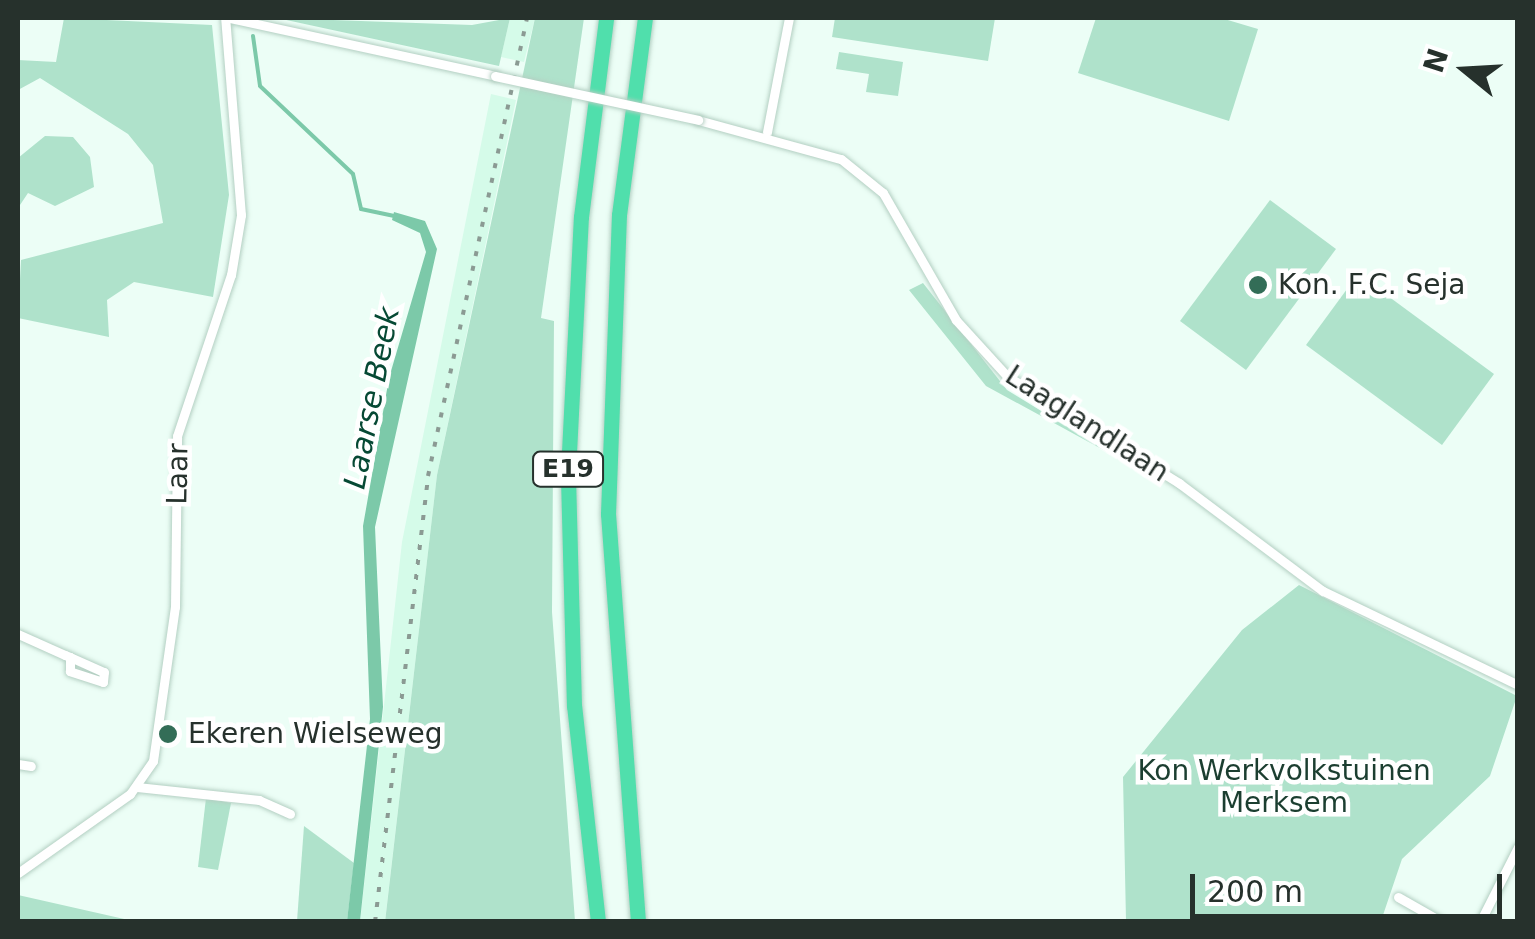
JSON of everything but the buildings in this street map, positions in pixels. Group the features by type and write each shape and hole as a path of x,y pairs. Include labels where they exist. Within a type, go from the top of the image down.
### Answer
{"highway":[{"name":"E19","path":"598,922 574,706 568,472 580,217 606,18"},
{"name":"E19","path":"638,922 608,514 618,234 645,18"}],"street":[{"name":"Laaglandlaan","path":"228,18 767,132 842,159 883,193 956,320 1028,392 1179,483 1323,591 1518,685"},
{"name":"Laar","path":"137,787 152,761 172,638 177,436 231,275 241,215 228,18"},
{"path":"767,132 789,18"},
{"path":"18,634 70,657"},
{"path":"18,764 31,766"},
{"path":"18,874 137,787 259,800 290,814"},
{"path":"1480,922 1518,847"},
{"path":"1398,897 1442,922"}],"shaded area":[{"path":"510,18 535,18 524,62 501,57"},
{"path":"491,94 516,100 437,475 385,921 360,922 402,542"},
{"path":"394,212 425,221 437,249 375,527 383,707 360,921 347,921 370,719 363,526 389,378 426,252 420,233 392,220"}],"green space":[{"path":"64,18 212,25 229,195 213,297 134,282 107,300 109,337 18,318 21,260 163,223 153,165 128,134 40,78 18,90 18,60 56,62"},
{"path":"277,18 472,25 510,18 499,66"},
{"path":"535,18 584,18 541,318 554,321 552,612 575,921 385,922 437,475"},
{"path":"835,18 995,18 988,61 832,37"},
{"path":"1096,18 1221,18 1258,29 1229,121 1078,73"},
{"path":"839,52 903,62 898,96 866,92 869,74 836,69"},
{"path":"45,136 73,137 90,157 94,187 55,206 28,193 18,208 18,158"},
{"name":"Kon. F.C. Seja","path":"1270,200 1336,249 1246,370 1180,321"},
{"path":"1358,274 1494,374 1442,445 1306,345"},
{"path":"923,283 1007,390 1118,458 986,386 909,290"},
{"name":"Kon Werkvolkstuinen Merksem","path":"1299,585 1517,696 1490,776 1402,859 1381,921 1126,921 1123,777 1242,630"},
{"path":"206,798 231,803 218,870 198,867"},
{"path":"304,826 354,863 347,921 297,921"},
{"path":"18,895 133,921 18,921"}],"waterway":[{"name":"Laarse Beek","path":"253,36 260,86 353,174 361,209 394,216"}],"railway":[{"path":"375,922 428,476 527,18"}],"place":[{"name":"Kon. F.C. Seja","path":"1258,285"},
{"name":"Ekeren Wielseweg","path":"168,734"}]}
